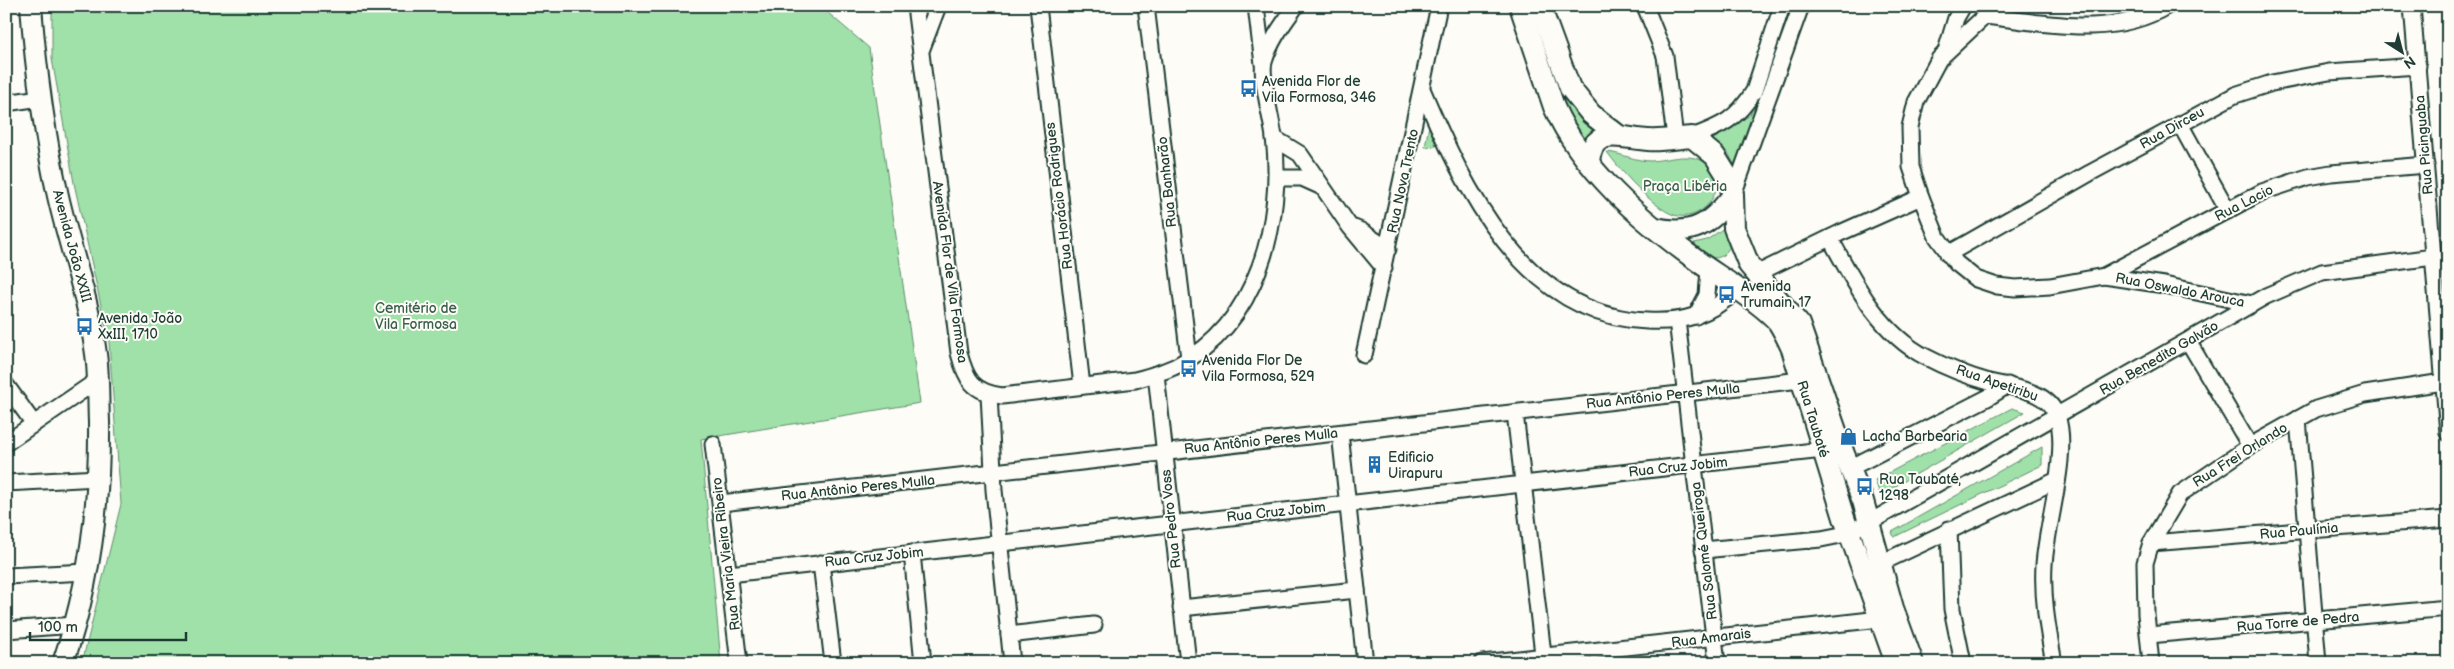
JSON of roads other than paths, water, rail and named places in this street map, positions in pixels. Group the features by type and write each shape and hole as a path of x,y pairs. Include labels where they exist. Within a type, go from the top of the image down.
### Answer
{"main road":[{"name":"Avenida João XXIII","path":"31,6 40,98 59,198 85,292 98,380 96,521 75,625 63,663"},
{"path":"1520,6 1561,123 1589,162 1617,194 1655,228 1672,232 1690,231 1708,222 1721,211 1733,195 1724,168 1708,149 1683,138 1650,140 1612,135 1598,141 1593,147 1589,162"},
{"path":"1540,6 1570,88 1591,114 1619,136"},
{"name":"Rua Taubaté","path":"1733,195 1734,228 1751,266 1798,324 1870,522 1893,608 1913,663"},
{"name":"Rua Taubaté","path":"1655,228 1709,270 1769,312 1778,323 1792,349 1849,531 1896,663"},
{"path":"1737,290 1745,269 1751,266"}],"street":[{"name":"Avenida Flor de Vila Formosa","path":"915,6 959,353 968,379 975,387 989,394"},
{"name":"Avenida Flor de Vila Formosa","path":"920,52 938,6"},
{"name":"Rua Horácio Rodrigues","path":"1038,6 1082,386"},
{"name":"Rua Banharão","path":"1146,6 1189,358"},
{"path":"1012,663 992,473 989,394 1002,396 1135,380 1156,374 1179,365 1189,358 1237,314 1251,288 1269,233 1277,178 1274,138 1256,6"},
{"path":"1263,64 1274,38 1296,6"},
{"name":"Rua Nova Trento","path":"1364,355 1439,6"},
{"path":"1645,6 1665,56 1683,138 1723,125 1748,101 1754,90 1782,6"},
{"path":"1733,195 1801,6"},
{"path":"1960,12 1969,25 1983,12 2042,22 2108,26 2144,18 2167,6"},
{"name":"Rua Picinguaba","path":"2412,6 2448,433"},
{"path":"1946,53 1960,12"},
{"name":"Rua Oswaldo Arouca","path":"1983,12 1946,53 1924,86 1916,102 1910,127 1911,167 1937,237 1948,254 1976,279 1997,286 2015,288 2050,286 2104,276 2164,285 2252,304"},
{"name":"Rua Dirceu","path":"1948,254 2235,95 2272,83 2330,72 2418,66"},
{"path":"1422,89 1458,169 1474,198 1492,224 1530,270 1552,287 1592,310 1636,321 1663,322 1708,312 1723,303 1737,290"},
{"path":"6,103 40,98"},
{"path":"2180,124 2228,211"},
{"path":"1274,138 1300,154 1322,187 1384,268"},
{"name":"Rua Lacio","path":"2104,276 2262,192 2308,177 2331,173 2426,165"},
{"path":"1277,178 1302,178 1322,187"},
{"path":"1751,266 1830,238 1921,197"},
{"path":"1356,229 1384,229 1393,222"},
{"path":"1356,229 1388,249"},
{"name":"Rua Apetiribu","path":"1830,238 1865,299 1880,318 1907,344 1924,356 1946,366 1991,383 2008,385 2046,400 2057,416"},
{"name":"Rua Benedito Galvão","path":"1704,550 1821,539 1849,531 1870,522 2252,304 2301,279 2322,272 2433,257"},
{"path":"1696,316 1707,295 1709,270"},
{"name":"Rua Salomé Queiroga","path":"1677,320 1717,663"},
{"path":"2188,341 2250,446"},
{"name":"Rua Pedro Voss","path":"1156,374 1188,663"},
{"path":"6,443 98,380"},
{"name":"Rua Antônio Peres Mulla","path":"720,503 1801,380"},
{"name":"Rua Frei Orlando","path":"2151,663 2145,582 2146,563 2151,543 2180,494 2250,446 2316,409 2365,394 2444,382"},
{"path":"6,385 34,424"},
{"path":"1850,468 1989,397 2008,385"},
{"path":"1515,413 1543,659"},
{"path":"2054,663 2045,608 2043,580 2046,542 2057,480 2060,445 2057,416"},
{"path":"2298,420 2318,663"},
{"path":"1340,432 1365,663"},
{"name":"Rua Maria Vieira Ribeiro","path":"713,444 739,663"},
{"name":"Rua Cruz Jobim","path":"729,574 1823,450"},
{"path":"6,482 98,478"},
{"path":"1881,563 2057,480"},
{"name":"Rua Paulínia","path":"2151,543 2448,519"},
{"path":"1949,530 1952,609 1963,663"},
{"path":"912,553 923,663"},
{"path":"821,563 833,663"},
{"path":"6,576 87,572"},
{"path":"1181,608 1357,590"},
{"name":"Rua Torre de Pedra","path":"2149,635 2448,608"},
{"name":"Rua Amarais","path":"1482,663 1543,659 1714,637 1880,620"},
{"path":"6,630 75,625"},
{"path":"1009,635 1094,626"}],"place":[{"name":"Avenida Flor de Vila Formosa, 346","path":"1248,89"},
{"name":"Avenida Trumain, 17","path":"1727,294"},
{"name":"Avenida João XxIII, 1710","path":"84,326"},
{"name":"Avenida Flor De Vila Formosa, 529","path":"1188,368"},
{"name":"Lacha Barbearia","path":"1848,436"},
{"name":"Edificio Uirapuru","path":"1374,465"},
{"name":"Rua Taubaté, 1298","path":"1865,487"}],"park label":[{"name":"Praça Libéria","path":"1685,186"},
{"name":"Cemitério de Vila Formosa","path":"416,316"}]}
